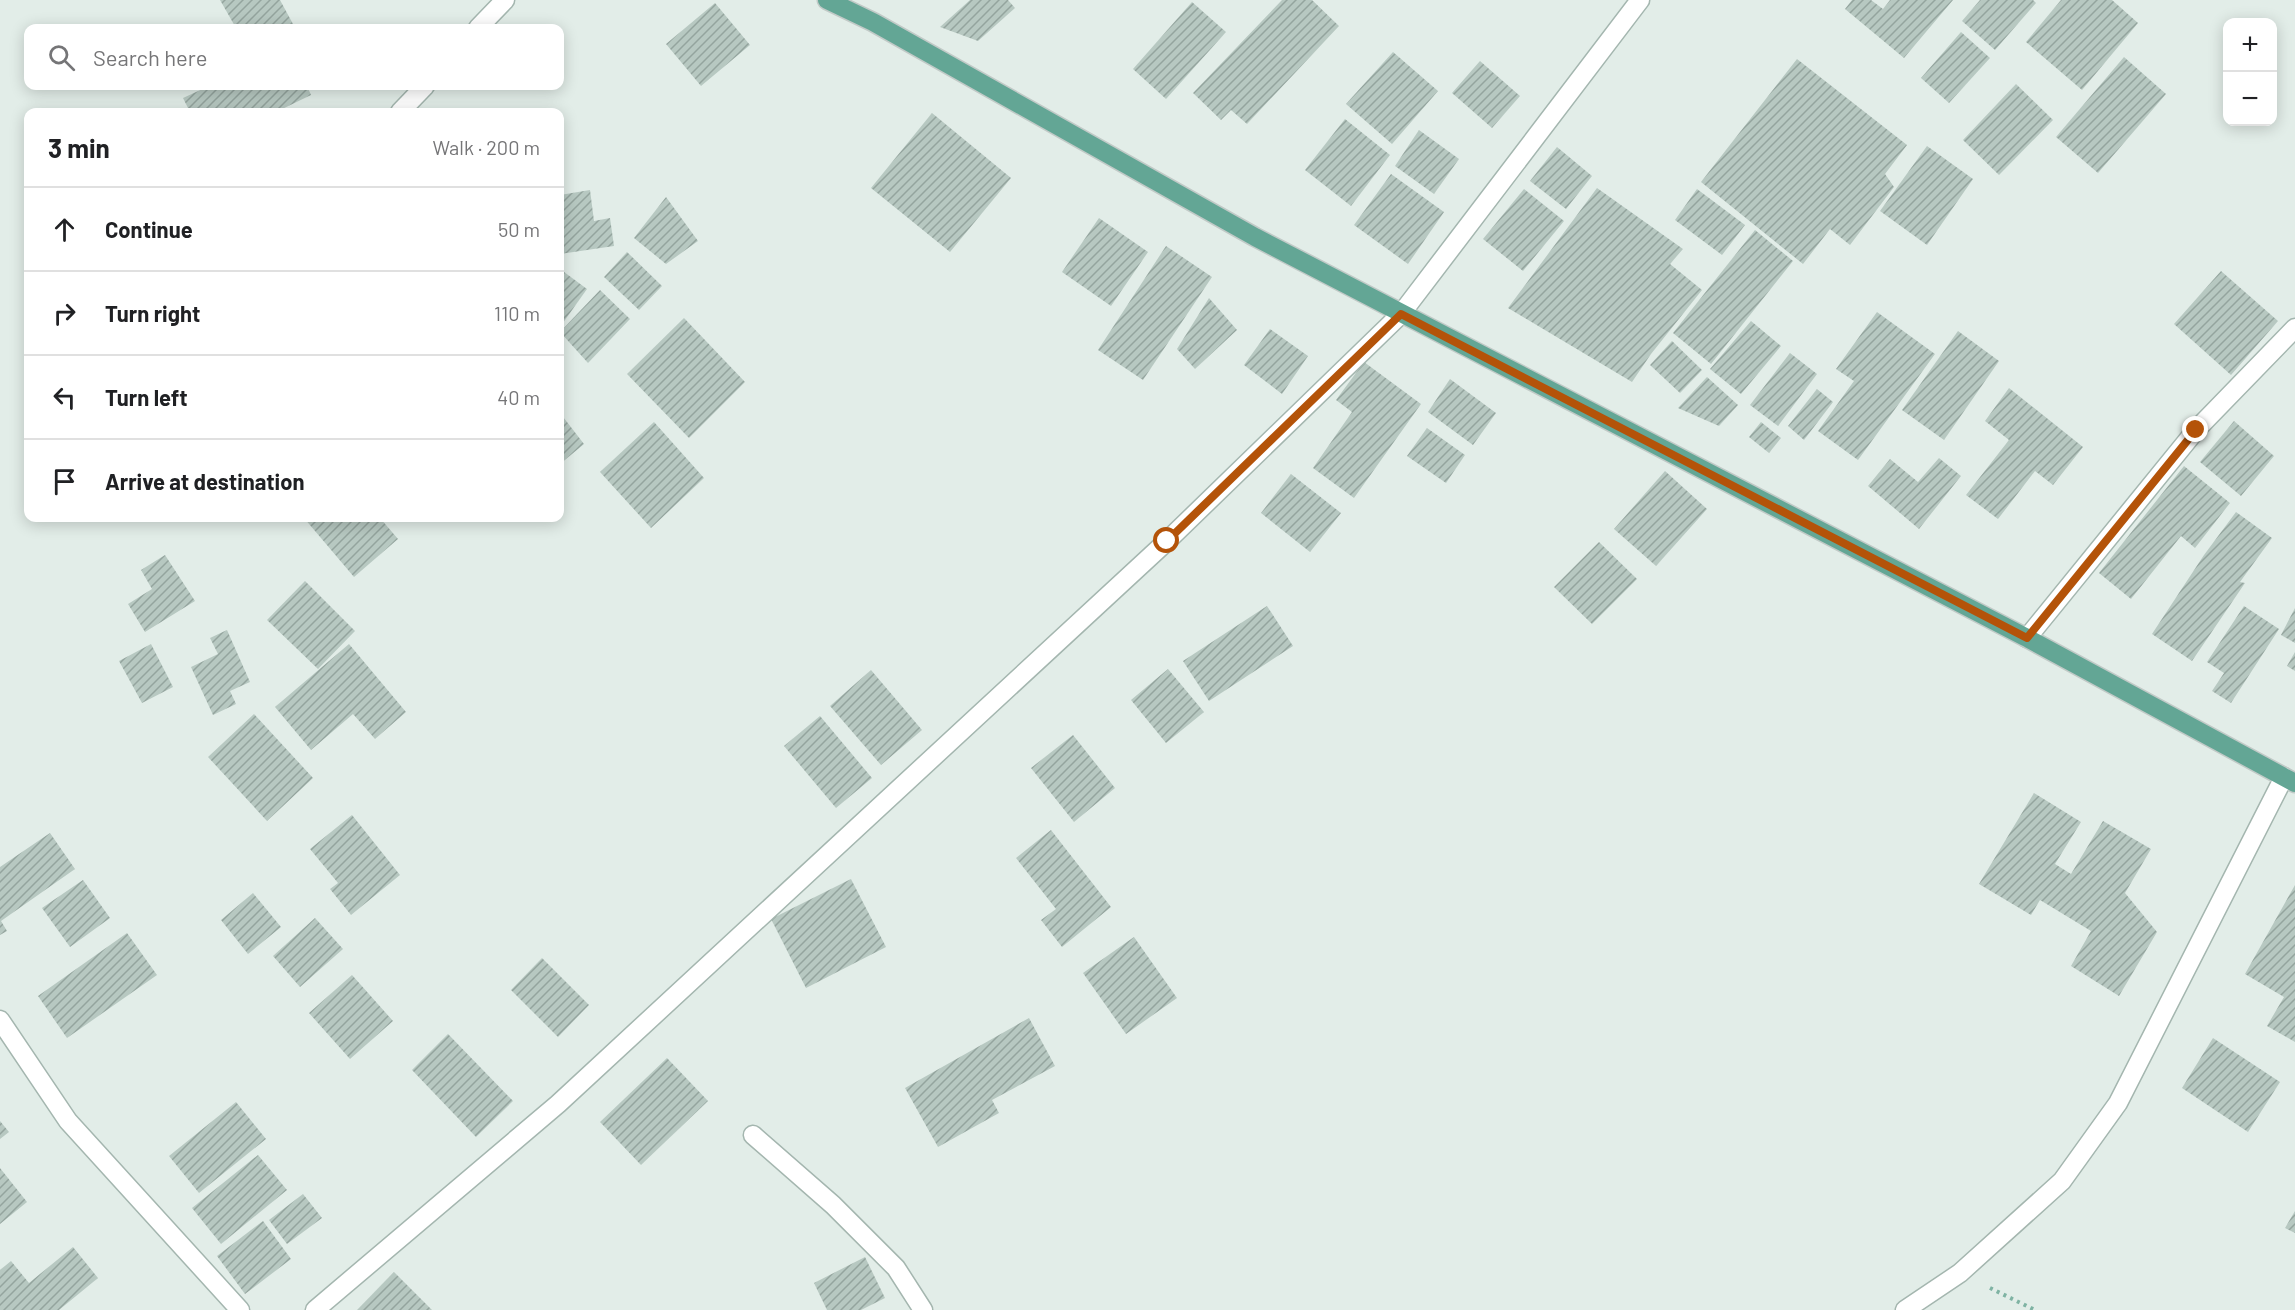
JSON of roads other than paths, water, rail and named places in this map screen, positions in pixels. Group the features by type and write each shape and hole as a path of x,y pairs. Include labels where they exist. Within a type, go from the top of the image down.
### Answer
{"main road":[{"path":"827,0 873,22 1255,237 2027,638 2289,780"}],"street":[{"path":"482,24 505,0"},
{"path":"315,1310 558,1104 897,788 1167,541 1401,314 1640,0"},
{"path":"404,108 421,90"},
{"path":"2027,638 2196,430 2295,328"},
{"path":"1905,1310 1960,1273 2062,1181 2118,1103 2289,780"},
{"path":"0,1020 68,1121 240,1310"},
{"path":"753,1135 833,1205 896,1268 923,1310"}]}
